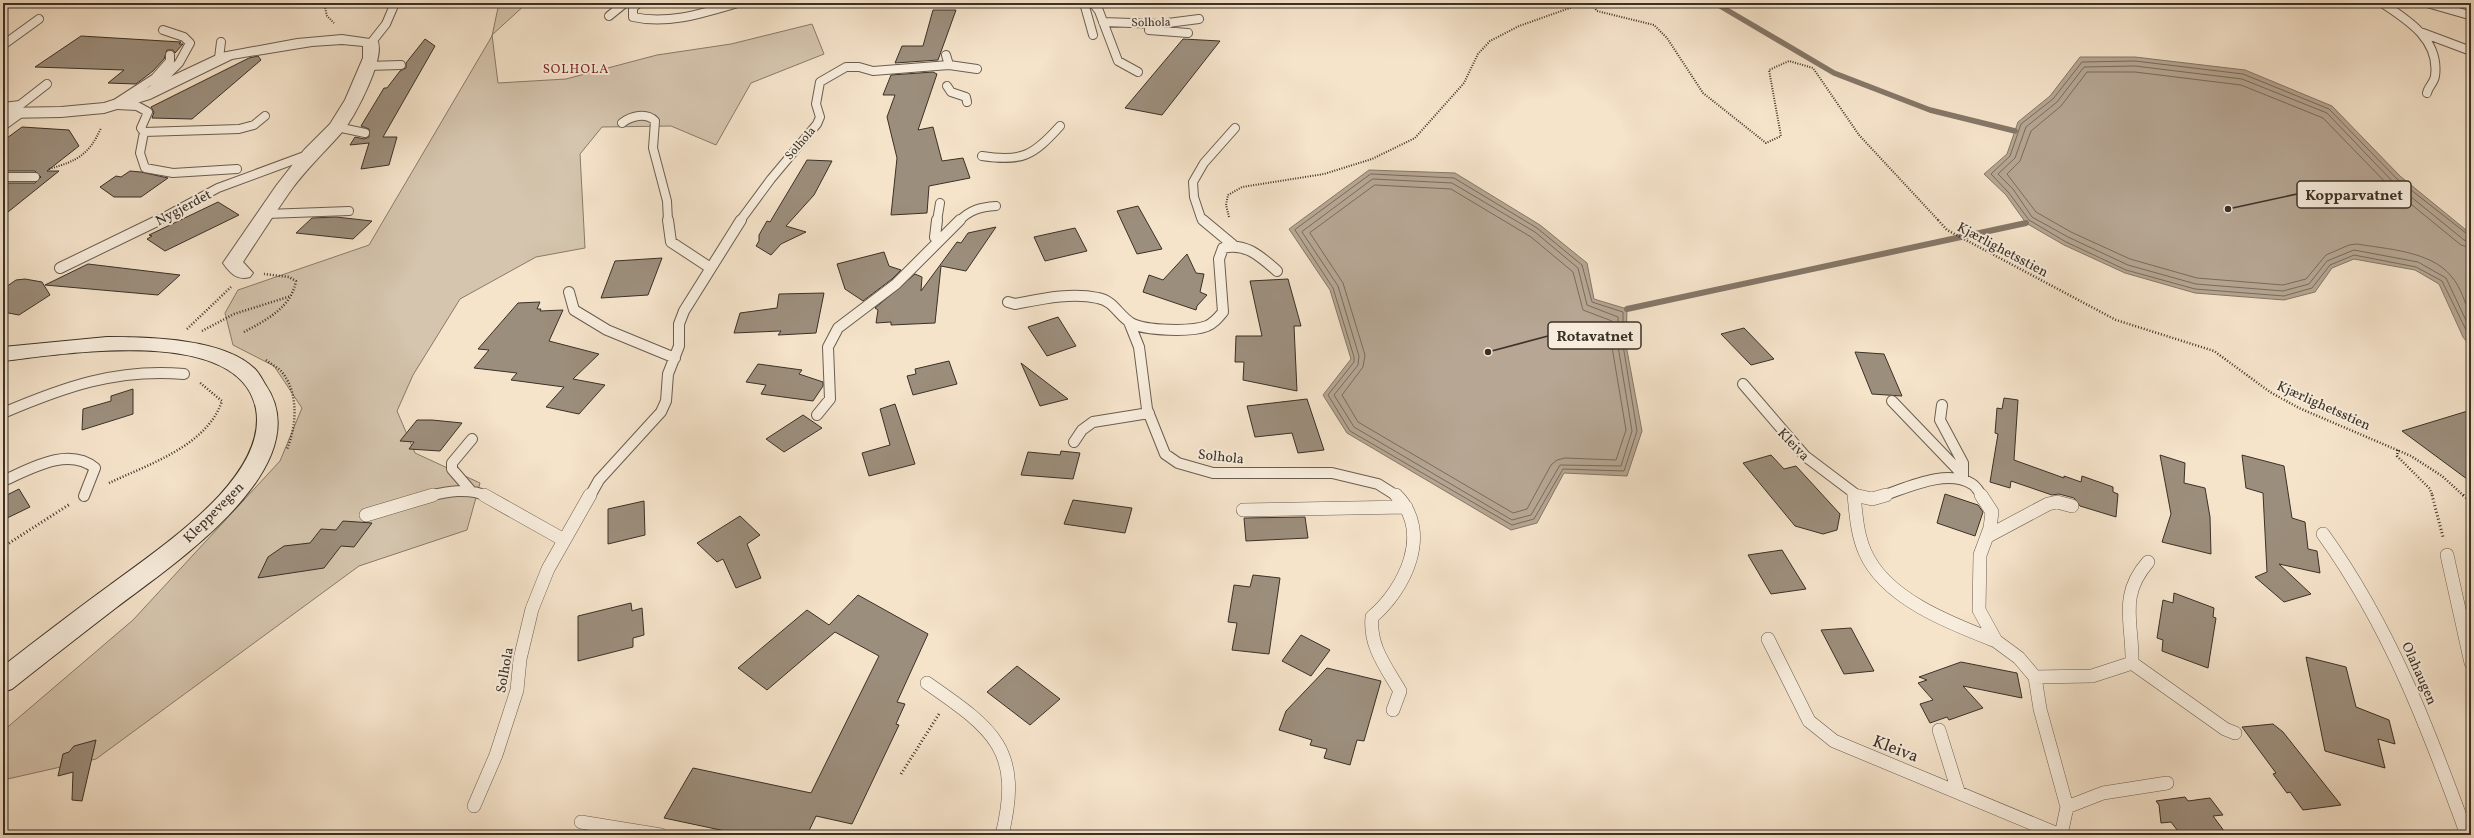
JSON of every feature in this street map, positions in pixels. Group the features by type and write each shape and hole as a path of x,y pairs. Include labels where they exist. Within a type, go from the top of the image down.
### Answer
{"street":[{"name":"Nygjerdet","path":"3,114 113,106 145,96 220,50 355,39 371,43 371,58 353,100 337,127 310,154 266,214 233,263 243,273"},
{"name":"Kleppevegen","path":"3,354 107,344 142,343 175,345 204,351 245,364 260,391 268,410 267,434 258,459 240,487 213,516 180,545 3,681"}],"lane":[{"path":"371,43 386,24 396,3"},
{"path":"609,16 625,3"},
{"path":"639,3 633,8 632,13 638,18 647,19 674,18 738,3"},
{"path":"1084,3 1094,35"},
{"path":"1093,3 1099,11 1118,61 1138,72"},
{"path":"2382,3 2421,32 2471,51"},
{"path":"2427,3 2470,14"},
{"path":"3,44 39,19"},
{"name":"Solhola","path":"1104,25 1160,24 1198,20"},
{"name":"Solhola","path":"1104,25 1188,33"},
{"name":"Nygjerdet","path":"145,96 173,71 188,50 190,43 188,40 163,30"},
{"path":"2421,32 2435,52 2435,77 2427,93"},
{"name":"Nygjerdet","path":"113,106 154,78 170,61 170,55"},
{"name":"Solhola","path":"474,806 496,755 517,690 520,660 532,609 548,569 599,480 660,412 666,401 668,374 679,346 679,324 684,311 709,267 775,173 817,125 820,117 816,104 820,82 846,67 859,67 873,71 900,71 948,60 977,69"},
{"path":"367,66 401,65"},
{"path":"3,106 20,105 47,84"},
{"path":"947,86 951,92 966,98 967,102"},
{"name":"Nygjerdet","path":"113,106 137,106 148,112 141,128 144,132 140,153 145,168 172,173 237,169"},
{"path":"3,126 21,113"},
{"path":"144,132 238,129 254,125 265,116"},
{"path":"622,123 628,119 641,116 652,118 655,121 653,148 667,201 668,233 671,242 709,267"},
{"path":"982,156 1003,160 1028,156 1038,152 1060,126"},
{"path":"337,127 365,133"},
{"path":"1234,128 1204,163 1193,182 1194,197 1200,218 1234,245 1248,249 1260,256 1277,271"},
{"name":"Nygjerdet","path":"60,268 180,210 218,188 252,174 310,154"},
{"path":"3,177 35,176"},
{"path":"940,203 935,237 940,240"},
{"path":"817,415 830,399 829,340 851,317 895,285 940,240 973,210 986,206 996,206"},
{"path":"266,214 349,211"},
{"path":"1129,322 1176,329 1201,329 1215,324 1223,312 1219,259 1223,248 1234,245"},
{"path":"569,292 574,310 601,326 675,358"},
{"name":"Solhola","path":"1008,302 1088,297 1101,299 1113,304 1129,322 1137,341 1143,375 1143,394 1149,413 1165,454 1178,464 1226,473 1311,471 1354,477 1383,486 1396,494 1411,518 1414,540 1409,567 1387,605 1372,617 1370,627 1380,655 1400,691 1393,710"},
{"path":"3,413 46,395 106,375 148,370 184,374"},
{"name":"Kleiva","path":"1743,384 1770,418 1805,456 1854,495 1872,499 1939,479 1963,477 1972,484 1992,512 1988,536 1980,556 1979,610 1996,641"},
{"path":"1892,401 1963,477"},
{"path":"1942,405 1940,420 1963,463 1963,477"},
{"path":"1074,442 1082,430 1093,422 1149,413"},
{"path":"471,491 452,469 452,464 472,439"},
{"path":"3,481 57,460 78,459 86,461 95,468 84,496"},
{"path":"366,515 440,494 471,491 479,492 564,540"},
{"name":"Kleiva","path":"1768,638 1809,721 1834,741 1856,752 1958,791 2061,835 2066,807 2040,709 2035,677 2020,658 1996,641 1958,627 1894,588 1869,559 1856,523 1854,495"},
{"path":"1988,536 2048,504 2057,502 2072,506"},
{"path":"1243,510 1406,508"},
{"name":"Olahaugen","path":"2324,534 2362,588 2383,629 2432,739 2467,835"},
{"path":"2447,555 2471,663"},
{"path":"2132,663 2133,649 2128,593 2134,578 2148,562"},
{"path":"2035,677 2092,676 2132,663"},
{"path":"2132,663 2224,729 2235,733"},
{"path":"927,683 982,723 994,738 1005,758 1011,780 1012,796 1002,835"},
{"path":"1939,730 1958,791"},
{"path":"2066,807 2103,793 2167,783"},
{"path":"581,822 661,835"}],"path":[{"path":"1234,245 1235,235 1226,205 1228,195 1242,187 1324,174 1372,160 1415,138 1464,83 1478,54 1490,41 1519,26 1584,3"},
{"name":"Kjærlighetsstien","path":"1591,3 1597,11 1654,25 1667,38 1703,92 1766,143 1781,136 1769,70 1789,61 1813,68 1859,135 1947,230 2116,320 2214,351 2270,392 2293,405 2398,450 2442,476 2471,502"},
{"path":"35,176 77,159 95,144 102,128"},
{"path":"193,331 186,331 243,273 289,277 296,281 292,296 268,318 244,332"},
{"path":"207,333 200,332 219,319 244,309 292,296"},
{"path":"245,364 283,374 296,407 292,440 285,452"},
{"path":"3,548 84,496 177,449 206,430 217,418 222,406 220,398 208,387 184,374"},
{"path":"2398,450 2397,456 2429,488 2436,502 2447,555"},
{"path":"901,774 931,725"}],"shaded area":[{"path":"499,3 527,3 492,35"},
{"path":"812,24 824,54 751,83 716,145 671,126 602,127 580,154 585,248 536,257 460,299 413,375 397,411 415,453 480,483 467,530 359,566 96,759 3,780 3,731 133,620 280,461 302,408 274,366 233,345 225,313 238,290 369,245 492,36 498,83 566,79 657,55 731,44"}],"water":[{"path":"2080,57 2135,57 2245,70 2332,106 2400,176 2471,234 2471,347 2463,337 2439,284 2415,270 2354,259 2332,268 2315,292 2284,300 2195,293 2125,273 2064,245 2026,223 2006,195 1984,174 2007,154 2018,122 2050,96"},
{"path":"1369,170 1455,173 1540,225 1587,263 1594,299 1627,309 1626,345 1642,431 1627,476 1564,473 1537,523 1511,530 1347,433 1323,395 1351,359 1330,290 1289,229"}],"building":[{"path":"933,10 956,10 938,60 895,63 902,46 923,46"},
{"path":"81,36 181,42 179,44 183,44 175,53 173,50 167,50 164,59 153,71 136,84 108,83 124,70 35,67"},
{"path":"425,39 435,46 383,137 397,137 389,165 361,169 369,143 350,145 355,137 364,139 369,137 369,129 361,126 384,88 387,88 400,71 406,68 406,63"},
{"path":"1183,39 1220,41 1162,115 1125,108"},
{"path":"258,56 261,60 192,119 152,118 154,112 151,107 249,58"},
{"path":"933,72 937,74 918,130 933,127 942,161 963,158 970,178 929,186 927,213 891,215 897,158 887,117 895,95 883,95 891,75"},
{"path":"22,127 69,130 79,146 47,171 59,171 3,216 3,183 35,183 41,177 35,171 3,171 3,141"},
{"path":"807,160 832,161 814,195 786,226 806,232 781,244 771,255 756,246 759,241 759,235 767,221 770,222"},
{"path":"130,171 168,178 141,197 114,197 100,187 116,176 121,177"},
{"path":"218,202 239,215 165,251 147,239 152,236 149,235"},
{"path":"1138,206 1162,249 1137,254 1117,211"},
{"path":"336,217 372,221 353,239 296,233 312,218"},
{"path":"996,227 966,271 941,266 935,323 891,325 891,322 876,323 878,310 875,308 915,274 922,277 921,291 957,242 961,243 968,233"},
{"path":"1075,228 1087,251 1045,261 1034,237"},
{"path":"884,252 889,266 901,270 892,279 863,301 845,289 837,264"},
{"path":"1187,254 1196,273 1204,274 1200,292 1207,295 1197,306 1196,310 1143,292 1149,275 1163,280"},
{"path":"662,258 648,295 601,298 615,261"},
{"path":"88,264 180,275 158,295 45,285"},
{"path":"25,279 42,282 50,295 19,315 3,312 3,289 16,280"},
{"path":"1288,279 1301,326 1294,326 1297,391 1243,380 1244,362 1235,362 1236,336 1262,336 1250,281"},
{"path":"824,293 816,333 778,335 781,331 734,333 740,313 777,308 779,294"},
{"path":"540,302 537,309 541,309 540,311 563,310 549,341 599,354 573,379 605,385 579,414 546,407 564,387 511,380 517,373 474,368 489,350 478,349 518,303"},
{"path":"1058,317 1076,346 1047,356 1028,327"},
{"path":"1744,328 1774,359 1751,365 1721,334"},
{"path":"1855,352 1884,354 1902,396 1872,394"},
{"path":"949,361 957,384 913,395 907,376 916,374 915,369"},
{"path":"1021,363 1068,399 1040,406"},
{"path":"758,364 802,370 799,374 823,382 823,386 813,401 761,394 766,385 746,382"},
{"path":"133,389 133,414 82,430 83,409 111,401 111,396"},
{"path":"2004,398 2018,400 2014,460 2064,478 2064,476 2081,482 2082,476 2113,487 2113,492 2118,494 2116,517 2080,506 2074,498 2059,494 2052,495 2011,481 2010,488 1990,482 1998,434 1995,433 1997,408 2002,409"},
{"path":"1307,399 1324,450 1298,453 1292,433 1255,437 1247,406"},
{"path":"895,404 915,464 869,476 862,453 890,445 880,409"},
{"path":"2471,410 2471,482 2402,431"},
{"path":"803,415 822,428 784,452 766,439"},
{"path":"417,420 462,423 440,451 409,449 414,442 400,441"},
{"path":"1061,451 1080,453 1073,479 1021,475 1028,452 1060,455"},
{"path":"1771,455 1784,469 1796,466 1840,514 1837,530 1823,534 1795,526 1743,463"},
{"path":"2160,455 2185,463 2184,483 2205,488 2210,517 2211,554 2162,542 2171,514"},
{"path":"2242,455 2284,466 2292,518 2305,522 2308,549 2317,551 2320,573 2279,564 2311,594 2284,602 2255,577 2267,572 2263,493 2246,488"},
{"path":"19,489 30,507 3,520 3,497"},
{"path":"1945,494 1978,505 1983,512 1975,536 1937,523"},
{"path":"1073,500 1132,508 1125,533 1064,524"},
{"path":"644,501 645,535 608,544 608,509"},
{"path":"740,516 760,535 747,544 761,578 736,588 723,559 717,562 697,543"},
{"path":"1305,517 1308,538 1246,541 1244,518"},
{"path":"343,521 372,523 354,547 341,546 324,568 258,578 268,557 284,546 310,543 321,529 336,530"},
{"path":"1782,550 1806,589 1771,594 1748,555"},
{"path":"1253,575 1280,578 1269,654 1232,650 1237,623 1228,622 1234,585 1250,587"},
{"path":"2174,593 2214,608 2213,617 2216,618 2208,668 2162,651 2163,640 2157,638 2163,600 2173,603"},
{"path":"858,595 928,634 897,702 905,704 896,724 899,725 852,824 816,816 807,835 744,835 664,818 693,768 811,793 879,656 835,632 767,690 738,668 807,610 829,625"},
{"path":"631,603 632,611 642,608 644,635 633,638 633,647 578,661 578,616"},
{"path":"1851,628 1874,671 1844,674 1821,630"},
{"path":"1301,635 1330,650 1311,676 1282,661"},
{"path":"2306,657 2346,667 2356,707 2389,720 2395,744 2378,739 2385,768 2325,751"},
{"path":"1961,662 2017,673 2022,698 1963,686 1983,708 1949,720 1947,717 1930,723 1920,704 1933,700 1918,683 1927,680 1919,677"},
{"path":"1017,666 1060,699 1030,725 987,692"},
{"path":"1327,668 1381,681 1364,741 1357,740 1350,765 1324,758 1327,749 1310,745 1312,740 1279,730 1286,711"},
{"path":"2273,724 2283,732 2341,805 2303,810 2290,792 2287,793 2273,774 2276,773 2242,727"},
{"path":"96,740 82,801 72,800 73,772 58,776 63,754 69,752 74,746"},
{"path":"2185,797 2188,801 2210,798 2223,815 2213,816 2227,835 2181,835 2171,822 2161,823 2159,805 2156,801"}],"waterway":[{"path":"1715,3 1834,73 1930,110 2015,131"},
{"path":"1627,309 2026,223"}],"place":[{"name":"Kopparvatnet","path":"2228,209"},
{"name":"Rotavatnet","path":"1488,352"}],"district":[{"name":"SOLHOLA","path":"576,68"}]}
